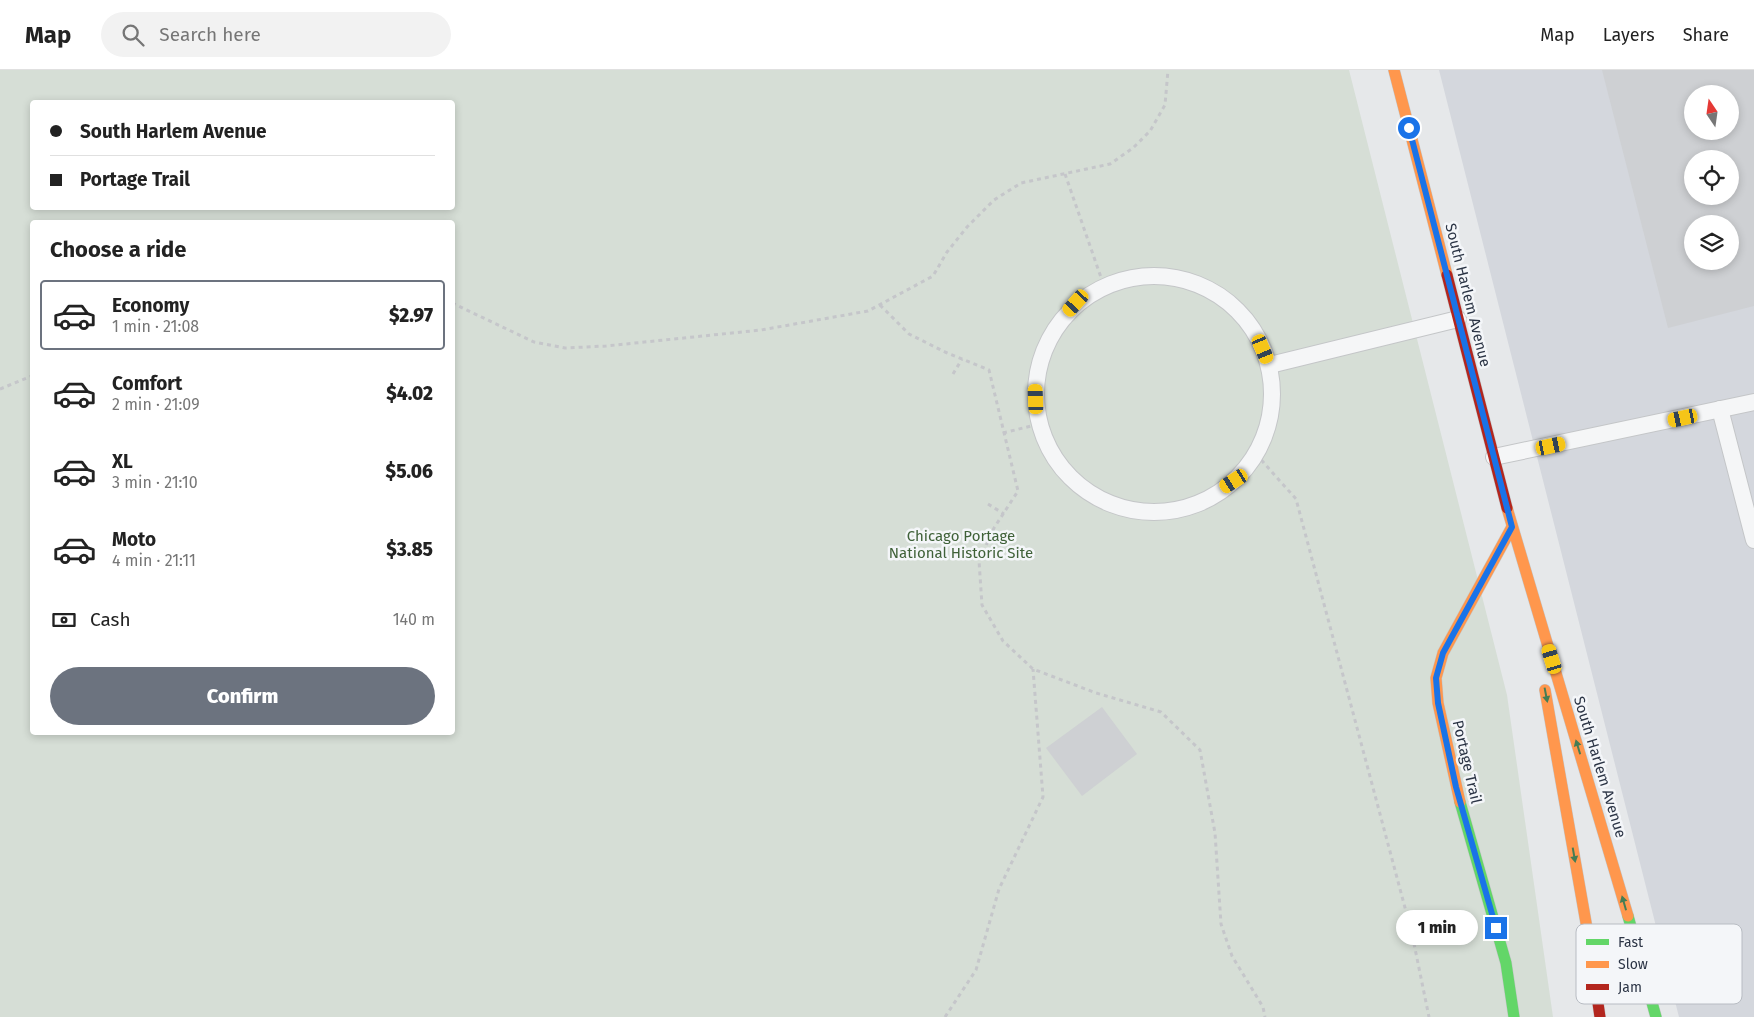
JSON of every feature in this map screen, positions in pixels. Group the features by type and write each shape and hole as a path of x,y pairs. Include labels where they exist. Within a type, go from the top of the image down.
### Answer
{"main road":[{"name":"South Harlem Avenue","path":"1394,70 1512,527 1630,924"},
{"name":"South Harlem Avenue","path":"1512,527 1539,658"},
{"name":"Portage Trail","path":"1512,527 1443,653 1436,678 1438,703 1456,787 1506,963 1514,1017"},
{"name":"South Harlem Avenue","path":"1542,677 1587,924"},
{"name":"South Harlem Avenue","path":"1598,1004 1600,1017"},
{"name":"South Harlem Avenue","path":"1652,1004 1656,1017"}],"lane":[{"path":"1166,275 1198,284 1235,306 1256,334 1270,365 1273,397 1268,427 1256,454 1234,481 1204,501 1179,510 1150,513 1121,508 1099,499 1076,484 1052,455 1039,424 1035,388 1043,352 1056,326 1076,303 1104,286 1134,277 1166,275"},
{"path":"1270,365 1458,319"},
{"path":"1494,457 1754,402"},
{"path":"1720,410 1754,540"}],"path":[{"path":"455,304 534,342 565,348 606,346 761,330 868,311 933,276 947,252 967,227 994,200 1021,183 1110,164 1133,148 1150,131 1165,105 1168,70"},
{"path":"1065,174 1104,286"},
{"path":"880,305 909,334 989,370 1018,491 994,528 979,561 982,605 1003,640 1033,668 1096,693 1160,712 1200,750 1215,833 1221,924 1232,956 1263,1007 1265,1017"},
{"path":"953,374 962,359"},
{"path":"0,389 30,377"},
{"path":"1003,432 1039,424"},
{"path":"1256,454 1296,499 1412,934 1429,1017"},
{"path":"988,504 1004,514"},
{"path":"945,1017 976,970 999,889 1043,797 1033,668"}],"shaded area":[{"path":"1439,70 1754,70 1754,1017 1679,1017 1676,1004 1742,1004 1742,924 1655,924"}],"green space":[{"name":"Chicago Portage National Historic Site","path":"0,70 1349,70 1507,695 1553,1017 0,1017"}],"building":[{"path":"1602,70 1754,70 1754,306 1668,328"},
{"path":"1102,707 1137,754 1082,796 1046,748"}],"traffic: fast":[{"path":"1460,802 1506,963 1514,1017"},
{"path":"1628,916 1630,924"},
{"path":"1652,1004 1656,1017"}],"traffic: slow":[{"path":"1394,70 1447,275"},
{"path":"1507,508 1628,916"},
{"path":"1460,802 1438,703 1436,678 1443,653 1512,527"},
{"path":"1545,690 1586,924"}],"traffic: jam":[{"path":"1447,275 1507,508"},
{"path":"1598,1004 1600,1017"}],"route":[{"path":"1409,128 1512,527 1443,653 1436,678 1438,703 1456,787 1496,928"}]}
